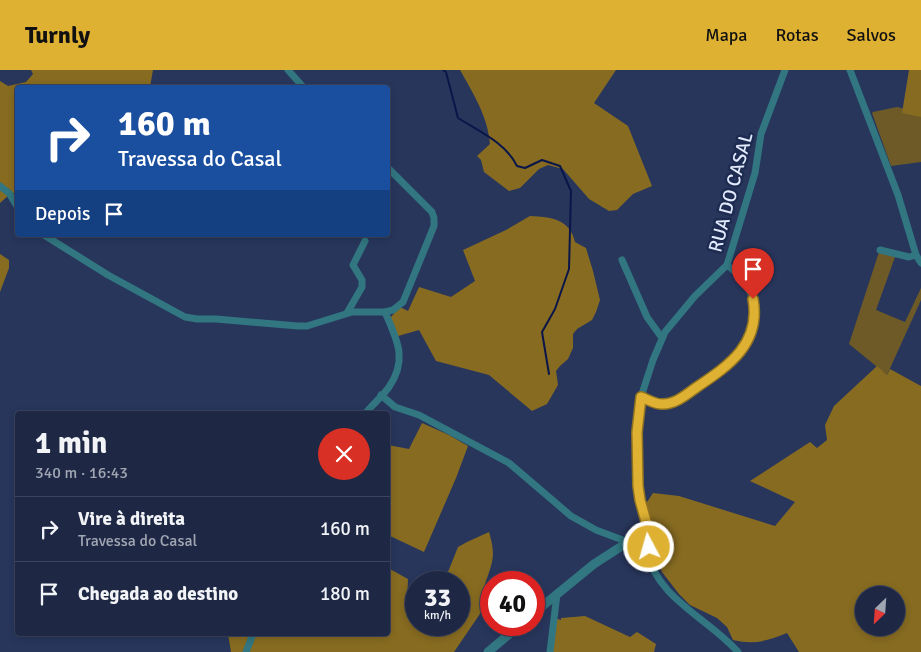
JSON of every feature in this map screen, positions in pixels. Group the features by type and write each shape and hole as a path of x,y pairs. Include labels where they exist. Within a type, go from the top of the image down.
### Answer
{"street":[{"path":"288,70 301,85"},
{"name":"RUA DO CASAL","path":"646,537 647,525 638,486 637,432 641,397 662,338 674,319 727,265 732,254 755,173 762,134 785,70"},
{"path":"850,70 898,195 916,255 921,263"},
{"path":"47,237 108,275 185,317 307,326 346,313 385,312 393,310 403,302 434,226 432,212 390,170"},
{"path":"0,186 9,193 15,203"},
{"path":"346,313 362,287 362,280 353,265 365,241"},
{"path":"880,250 909,257 916,255"},
{"path":"622,260 648,317 662,338"},
{"path":"641,397 662,405 678,400 719,372 736,358 744,346 754,322 755,310 753,299 743,280 727,265"},
{"path":"367,411 388,388 400,366 398,345 385,312"},
{"path":"382,394 395,407 419,415 509,463 571,516 596,530 630,542 636,550 642,552 650,544 646,537 639,535 630,542 594,564 545,604"},
{"path":"646,550 649,562 656,576 672,596 728,640 738,652"},
{"path":"550,652 557,594"},
{"path":"246,652 252,636"},
{"path":"488,652 507,636"}],"shaded area":[{"path":"31,70 153,70 150,85 15,85 15,193 10,194 0,203 0,81 8,86 26,82 33,74"},
{"path":"460,70 616,70 594,103 628,126 652,186 633,194 617,210 609,211 589,199 563,169 548,165 539,169 520,188 509,191 484,172 481,160 477,156 490,144 489,134 479,106"},
{"path":"909,70 921,70 921,117 902,113"},
{"path":"897,107 921,113 921,162 891,166 872,113"},
{"path":"530,216 545,217 564,224 569,228 575,242 586,248 600,300 592,320 577,329 573,334 573,348 568,359 556,371 558,385 547,404 532,411 489,375 436,361 419,330 398,336 390,318 400,307 408,311 419,287 451,297 475,281 463,250 506,230"},
{"path":"879,252 895,257 876,310 905,322 921,288 921,300 887,375 849,344"},
{"path":"0,254 9,260 9,268 0,292"},
{"path":"877,366 887,375 890,369 921,386 921,652 799,652 787,633 760,641 733,640 727,627 717,618 690,605 679,594 662,572 658,563 646,510 647,502 653,493 679,496 775,526 795,502 750,481 810,442 817,448 827,440 825,425 834,406"},
{"path":"422,423 468,446 424,552 390,536 390,445 409,449"},
{"path":"489,532 493,553 492,564 490,571 480,571 480,614 470,628 470,571 448,571 458,547"},
{"path":"390,569 405,577 405,636 465,636 454,652 231,652 228,636 390,636"},
{"path":"585,616 630,637 637,632 656,644 654,652 550,652 554,618 561,620 561,618"}],"waterway":[{"path":"443,70 446,72 458,118 499,144 517,166 525,168 542,160 560,166 571,191 569,269 555,309 542,332 549,374"}],"route":[{"path":"649,547 650,544 646,537 647,525 638,486 637,432 641,397 662,405 678,400 736,358 752,328 755,316 753,299"}]}
